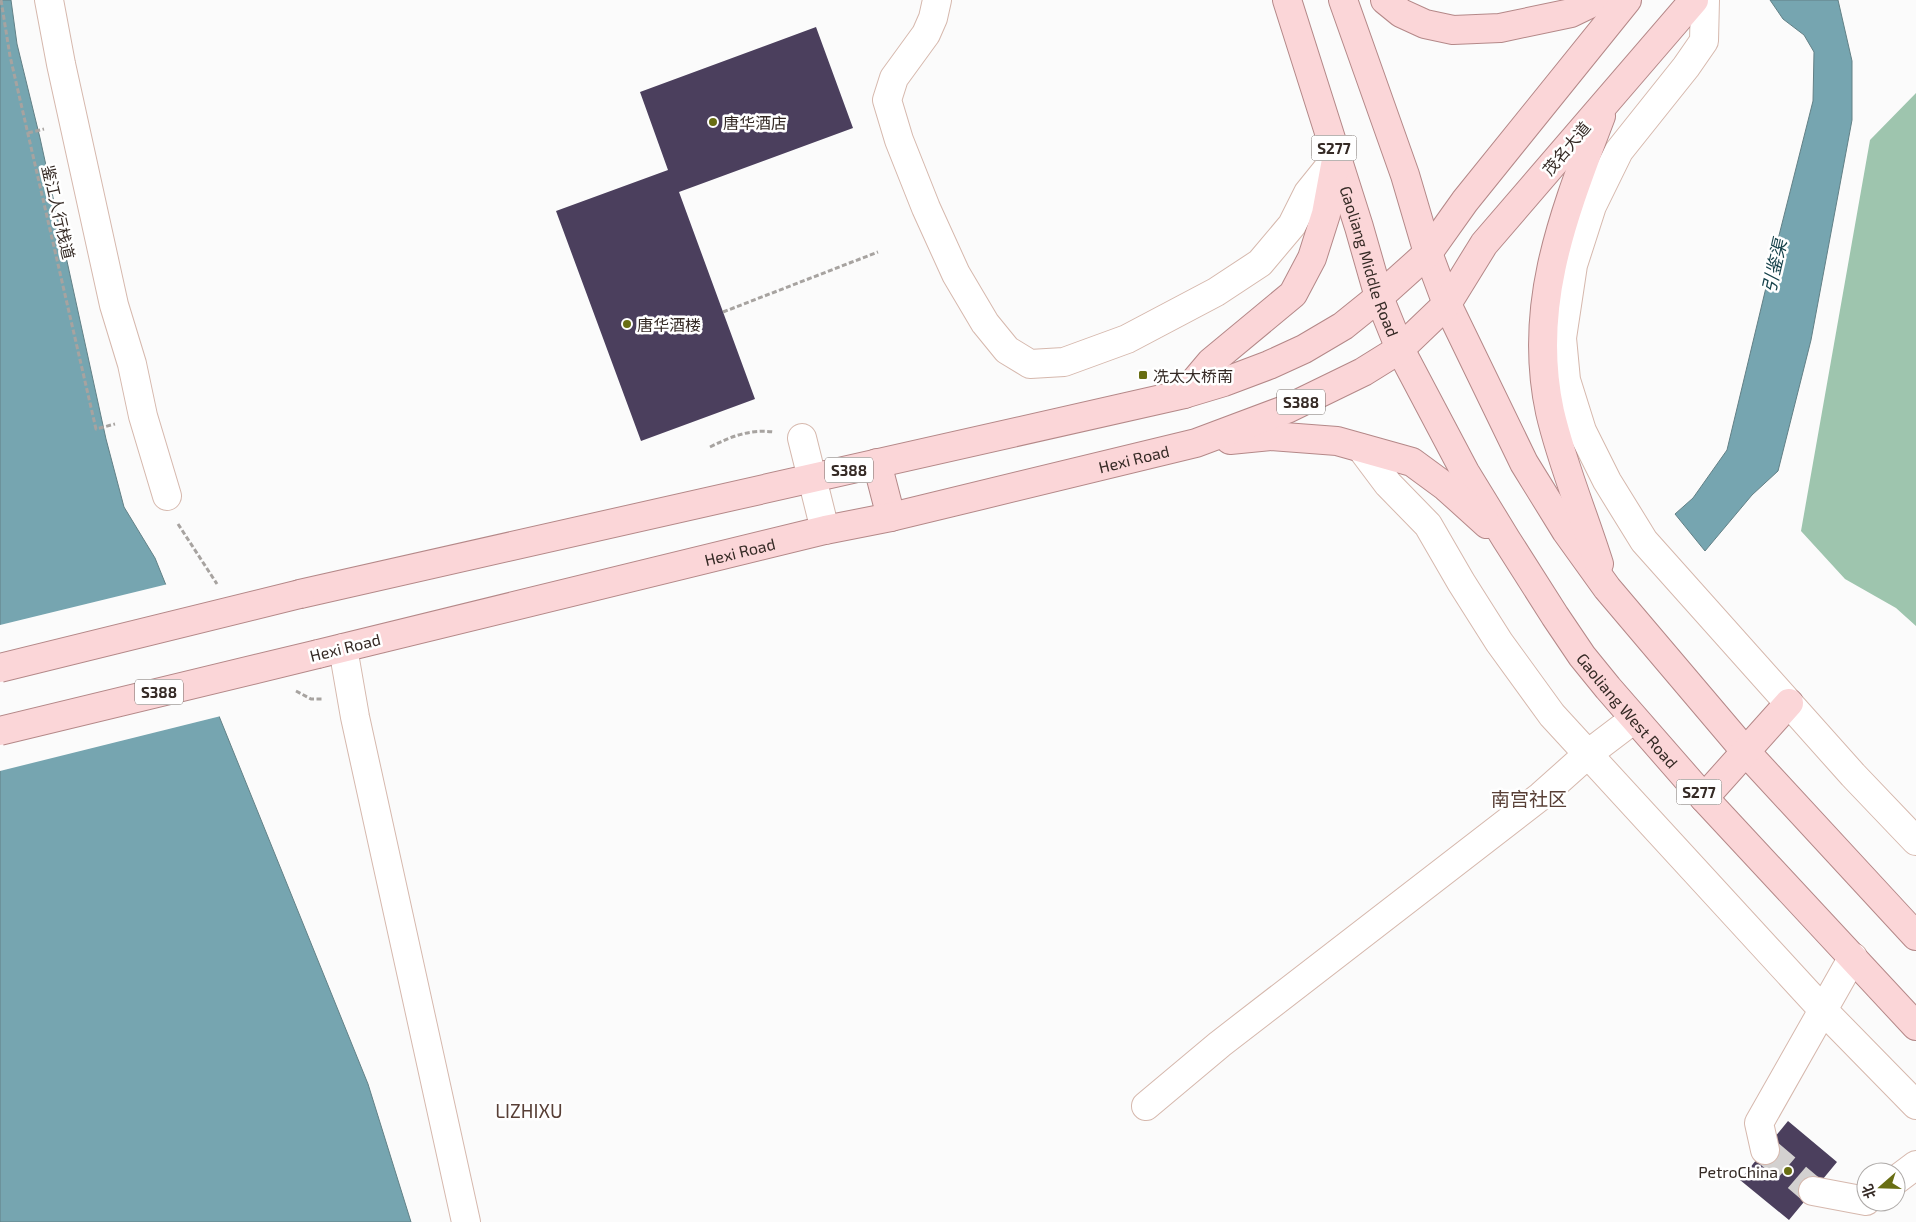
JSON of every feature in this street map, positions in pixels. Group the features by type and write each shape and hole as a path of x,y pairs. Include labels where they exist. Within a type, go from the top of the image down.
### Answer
{"main road":[{"name":"Gaoliang Middle Road","path":"1287,0 1379,297 1400,349"},
{"path":"1343,0 1405,175 1428,253 1447,304 1524,463 1566,531 1607,588 1746,752 1916,936"},
{"path":"1385,0 1401,13 1425,24 1453,30 1500,28 1571,13 1598,0"},
{"path":"1428,253 1465,201 1627,0"},
{"name":"茂名大道","path":"1447,304 1484,244 1694,0"},
{"path":"1607,588 1563,460 1550,410 1544,364 1544,319 1550,271 1566,211 1608,99"},
{"path":"1184,394 1211,362 1292,294 1312,258 1323,223 1336,156"},
{"name":"S388","path":"0,668 300,594 1184,394 1233,379 1304,349 1343,326 1428,253"},
{"name":"Hexi Road","path":"0,731 825,530 891,517 1196,443 1287,409 1363,372 1400,349 1447,304"},
{"name":"Gaoliang West Road","path":"1400,349 1465,472 1582,656 1634,719 1704,798 1916,1026"},
{"path":"1196,443 1271,436 1337,441 1412,462 1446,487 1477,516 1506,539"},
{"path":"877,463 891,517"},
{"path":"1704,798 1789,703"}],"street":[{"path":"49,0 61,64 114,305 132,364 143,416 167,496"},
{"path":"937,0 933,18 926,34 894,78 887,100 912,174 956,274 985,323 1007,350 1030,364 1064,362 1127,339 1216,292 1260,263 1292,225 1308,194 1336,156"},
{"path":"1705,0 1704,41 1686,67 1619,151 1592,206 1573,265 1562,338 1566,380 1582,431 1606,481 1644,541 1916,841"},
{"path":"802,438 825,530"},
{"path":"1360,448 1388,484 1428,526 1498,642 1552,715 1823,1010 1916,1105"},
{"path":"331,651 355,717 466,1222"},
{"path":"1146,1106 1220,1044 1541,796 1588,754 1634,719"},
{"path":"1765,1150 1759,1123 1853,958"},
{"path":"1813,1190 1856,1200"}],"path":[{"name":"鉴江人行栈道","path":"1,0 10,56 96,429"},
{"path":"723,312 878,252"},
{"path":"710,447 735,435 749,432 764,431 802,438"}],"green space":[{"path":"1916,93 1916,626 1896,608 1845,579 1801,531 1870,140"}],"water":[{"path":"0,0 11,0 17,44 40,138 106,439 124,507 155,558 368,1084 411,1222 0,1222"},
{"name":"引鉴渠","path":"1770,0 1838,0 1852,61 1852,120 1811,340 1778,471 1752,495 1705,551 1675,514 1693,498 1727,450 1813,101 1814,52 1804,35 1783,19"}],"pier":[{"path":"168,584 221,716 0,771 0,625"}],"building":[{"path":"816,27 853,128 679,192 755,399 641,441 556,211 668,170 640,92"},
{"name":"PetroChina","path":"1788,1121 1837,1162 1789,1220 1740,1180"}],"tunnel":[{"path":"1765,1150 1813,1191"}],"place":[{"name":"唐华酒店","path":"713,122"},
{"name":"唐华酒楼","path":"627,324"},
{"name":"冼太大桥南","path":"1143,375"},
{"name":"PetroChina","path":"1788,1171"}],"district":[{"name":"南宫社区","path":"1529,798"},
{"name":"LIZHIXU","path":"529,1110"}]}
